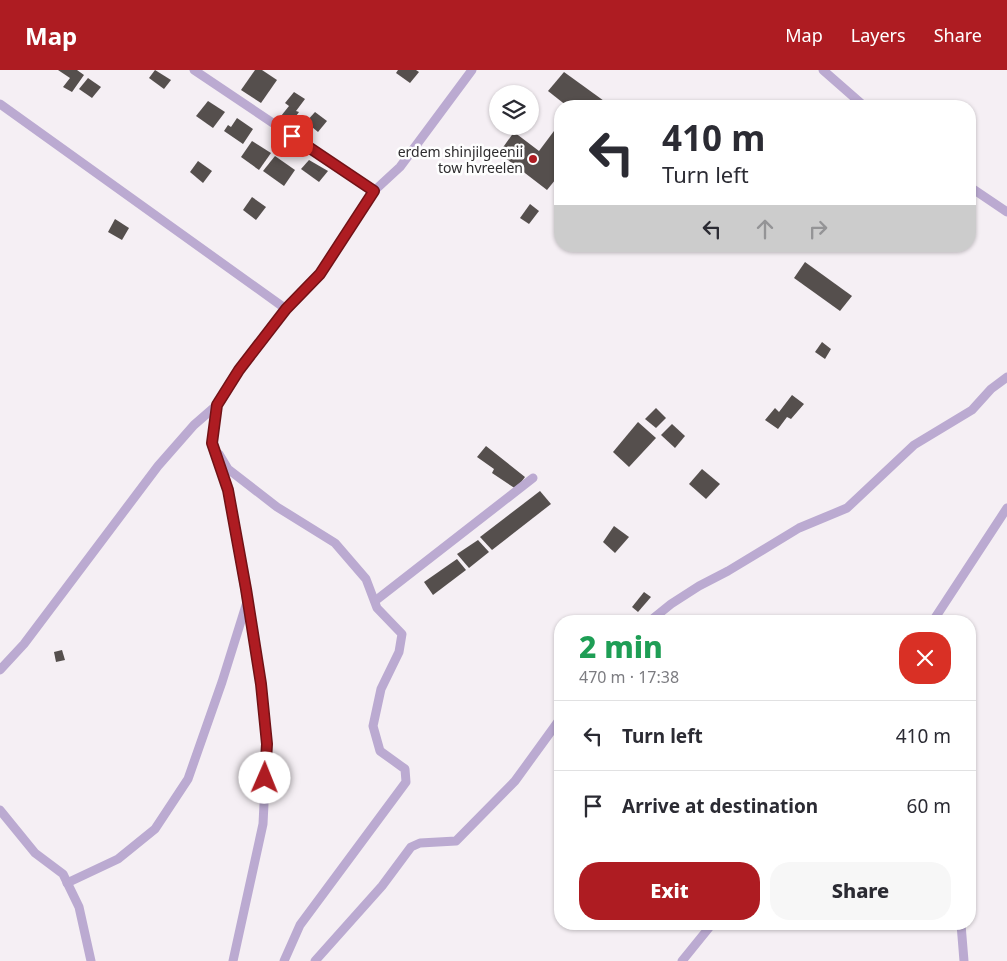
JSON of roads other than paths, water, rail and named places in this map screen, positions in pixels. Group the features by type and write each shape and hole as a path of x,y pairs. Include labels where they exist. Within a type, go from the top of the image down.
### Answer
{"street":[{"path":"194,70 374,191"},
{"path":"0,670 24,644 158,466 194,425 217,405 239,370 286,309 320,274 374,191 400,167 472,70"},
{"path":"823,70 857,100"},
{"path":"0,104 286,309"},
{"path":"976,191 1007,212"},
{"path":"657,615 699,586 800,528 847,508 914,445 972,410 991,389 1007,377"},
{"path":"217,405 212,443 228,490 261,684 267,744 263,824 233,961"},
{"path":"212,443 228,468 277,507 335,543 366,579 378,608 402,634 399,652 381,689 373,726 380,751 405,769 406,782 300,925 284,961"},
{"path":"375,601 533,478"},
{"path":"938,615 1007,508"},
{"path":"67,883 118,859 155,829 188,779 222,682 247,599"},
{"path":"315,961 382,886 411,847 420,843 456,841 515,781 554,726"},
{"path":"0,810 34,853 63,874 79,907 90,961"},
{"path":"682,961 707,930"},
{"path":"961,930 964,961"}],"place":[{"name":"erdem shinjilgeenii tow hvreelen","path":"533,159"}]}
